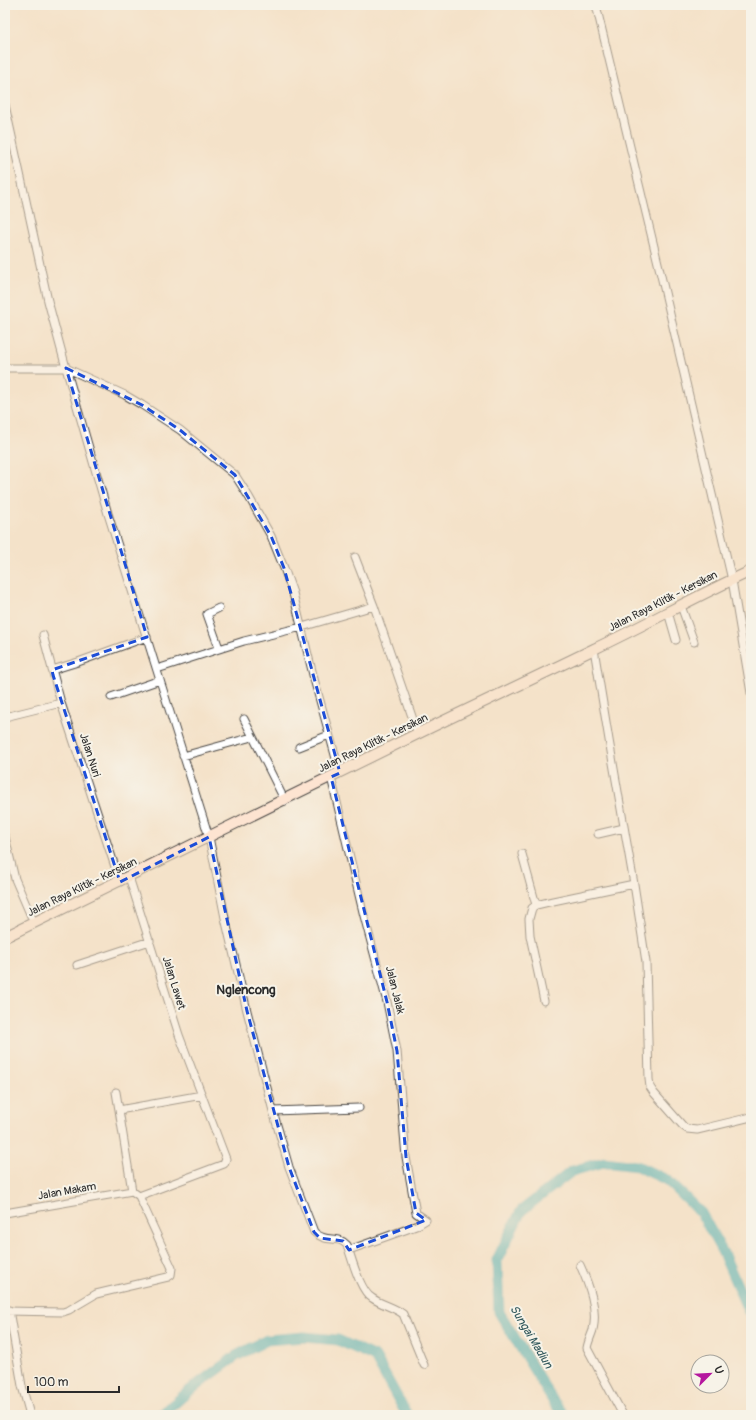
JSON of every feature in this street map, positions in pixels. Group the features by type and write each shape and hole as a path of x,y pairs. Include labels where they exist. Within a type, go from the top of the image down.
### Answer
{"street":[{"path":"596,5 732,580 751,693"},
{"path":"5,105 46,294 104,500 209,837 229,933 273,1111 289,1167 314,1232 320,1238 343,1241 347,1245 362,1285 368,1294 372,1298 399,1310 403,1314 424,1365"},
{"path":"5,368 66,368 125,395 180,430 235,475 249,496 270,536 293,593 340,773"},
{"path":"355,557 374,606 418,734"},
{"name":"Jalan Raya Klitik - Kersikan","path":"5,937 120,882 751,571"},
{"path":"156,669 219,648 302,627 374,606"},
{"path":"681,606 694,642"},
{"path":"219,608 207,614 219,648"},
{"path":"668,612 676,640"},
{"name":"Jalan Nuri","path":"43,635 61,703 120,882"},
{"path":"52,670 147,637"},
{"path":"594,649 646,962 650,1087 687,1129 697,1130 751,1117"},
{"path":"111,697 160,680"},
{"path":"5,717 61,703"},
{"path":"244,719 285,801"},
{"path":"299,747 329,735"},
{"path":"184,756 252,737"},
{"name":"Jalan Jalak","path":"331,777 363,912 387,1002 397,1051 406,1157 416,1213 426,1220 416,1226 349,1250"},
{"path":"598,834 624,828"},
{"path":"5,837 15,879 34,923"},
{"path":"522,854 536,905"},
{"name":"Jalan Lawet","path":"130,877 179,1034 226,1159 224,1164 139,1196"},
{"path":"544,1001 530,936 530,913 532,908 536,905 634,884"},
{"path":"77,966 150,942"},
{"path":"30,1415 22,1386 7,1310 63,1312 96,1294 168,1277 171,1275 172,1268 139,1196 132,1191 116,1092"},
{"path":"119,1110 202,1095"},
{"path":"273,1111 359,1108"},
{"name":"Jalan Makam","path":"5,1213 132,1191"},
{"path":"580,1265 588,1281 595,1318 593,1331 587,1348 623,1415"}],"highlighted area":[{"path":"66,368 142,405 180,430 235,475 271,536 284,568 340,773 331,777 387,1002 397,1051 406,1157 416,1213 426,1220 349,1250 343,1241 320,1238 314,1232 289,1167 247,1011 209,837 120,882 53,675 52,670 147,637"}],"waterway":[{"name":"Sungai Madiun","path":"564,1415 553,1401 499,1312 497,1260 521,1211 572,1171 604,1162 637,1166 667,1180 701,1213 723,1253 748,1310 751,1313"},
{"name":"Sungai Madiun","path":"161,1415 189,1391 236,1356 267,1340 304,1337 338,1340 375,1357 407,1415"}],"district":[{"name":"Nglencong","path":"246,990"}]}
